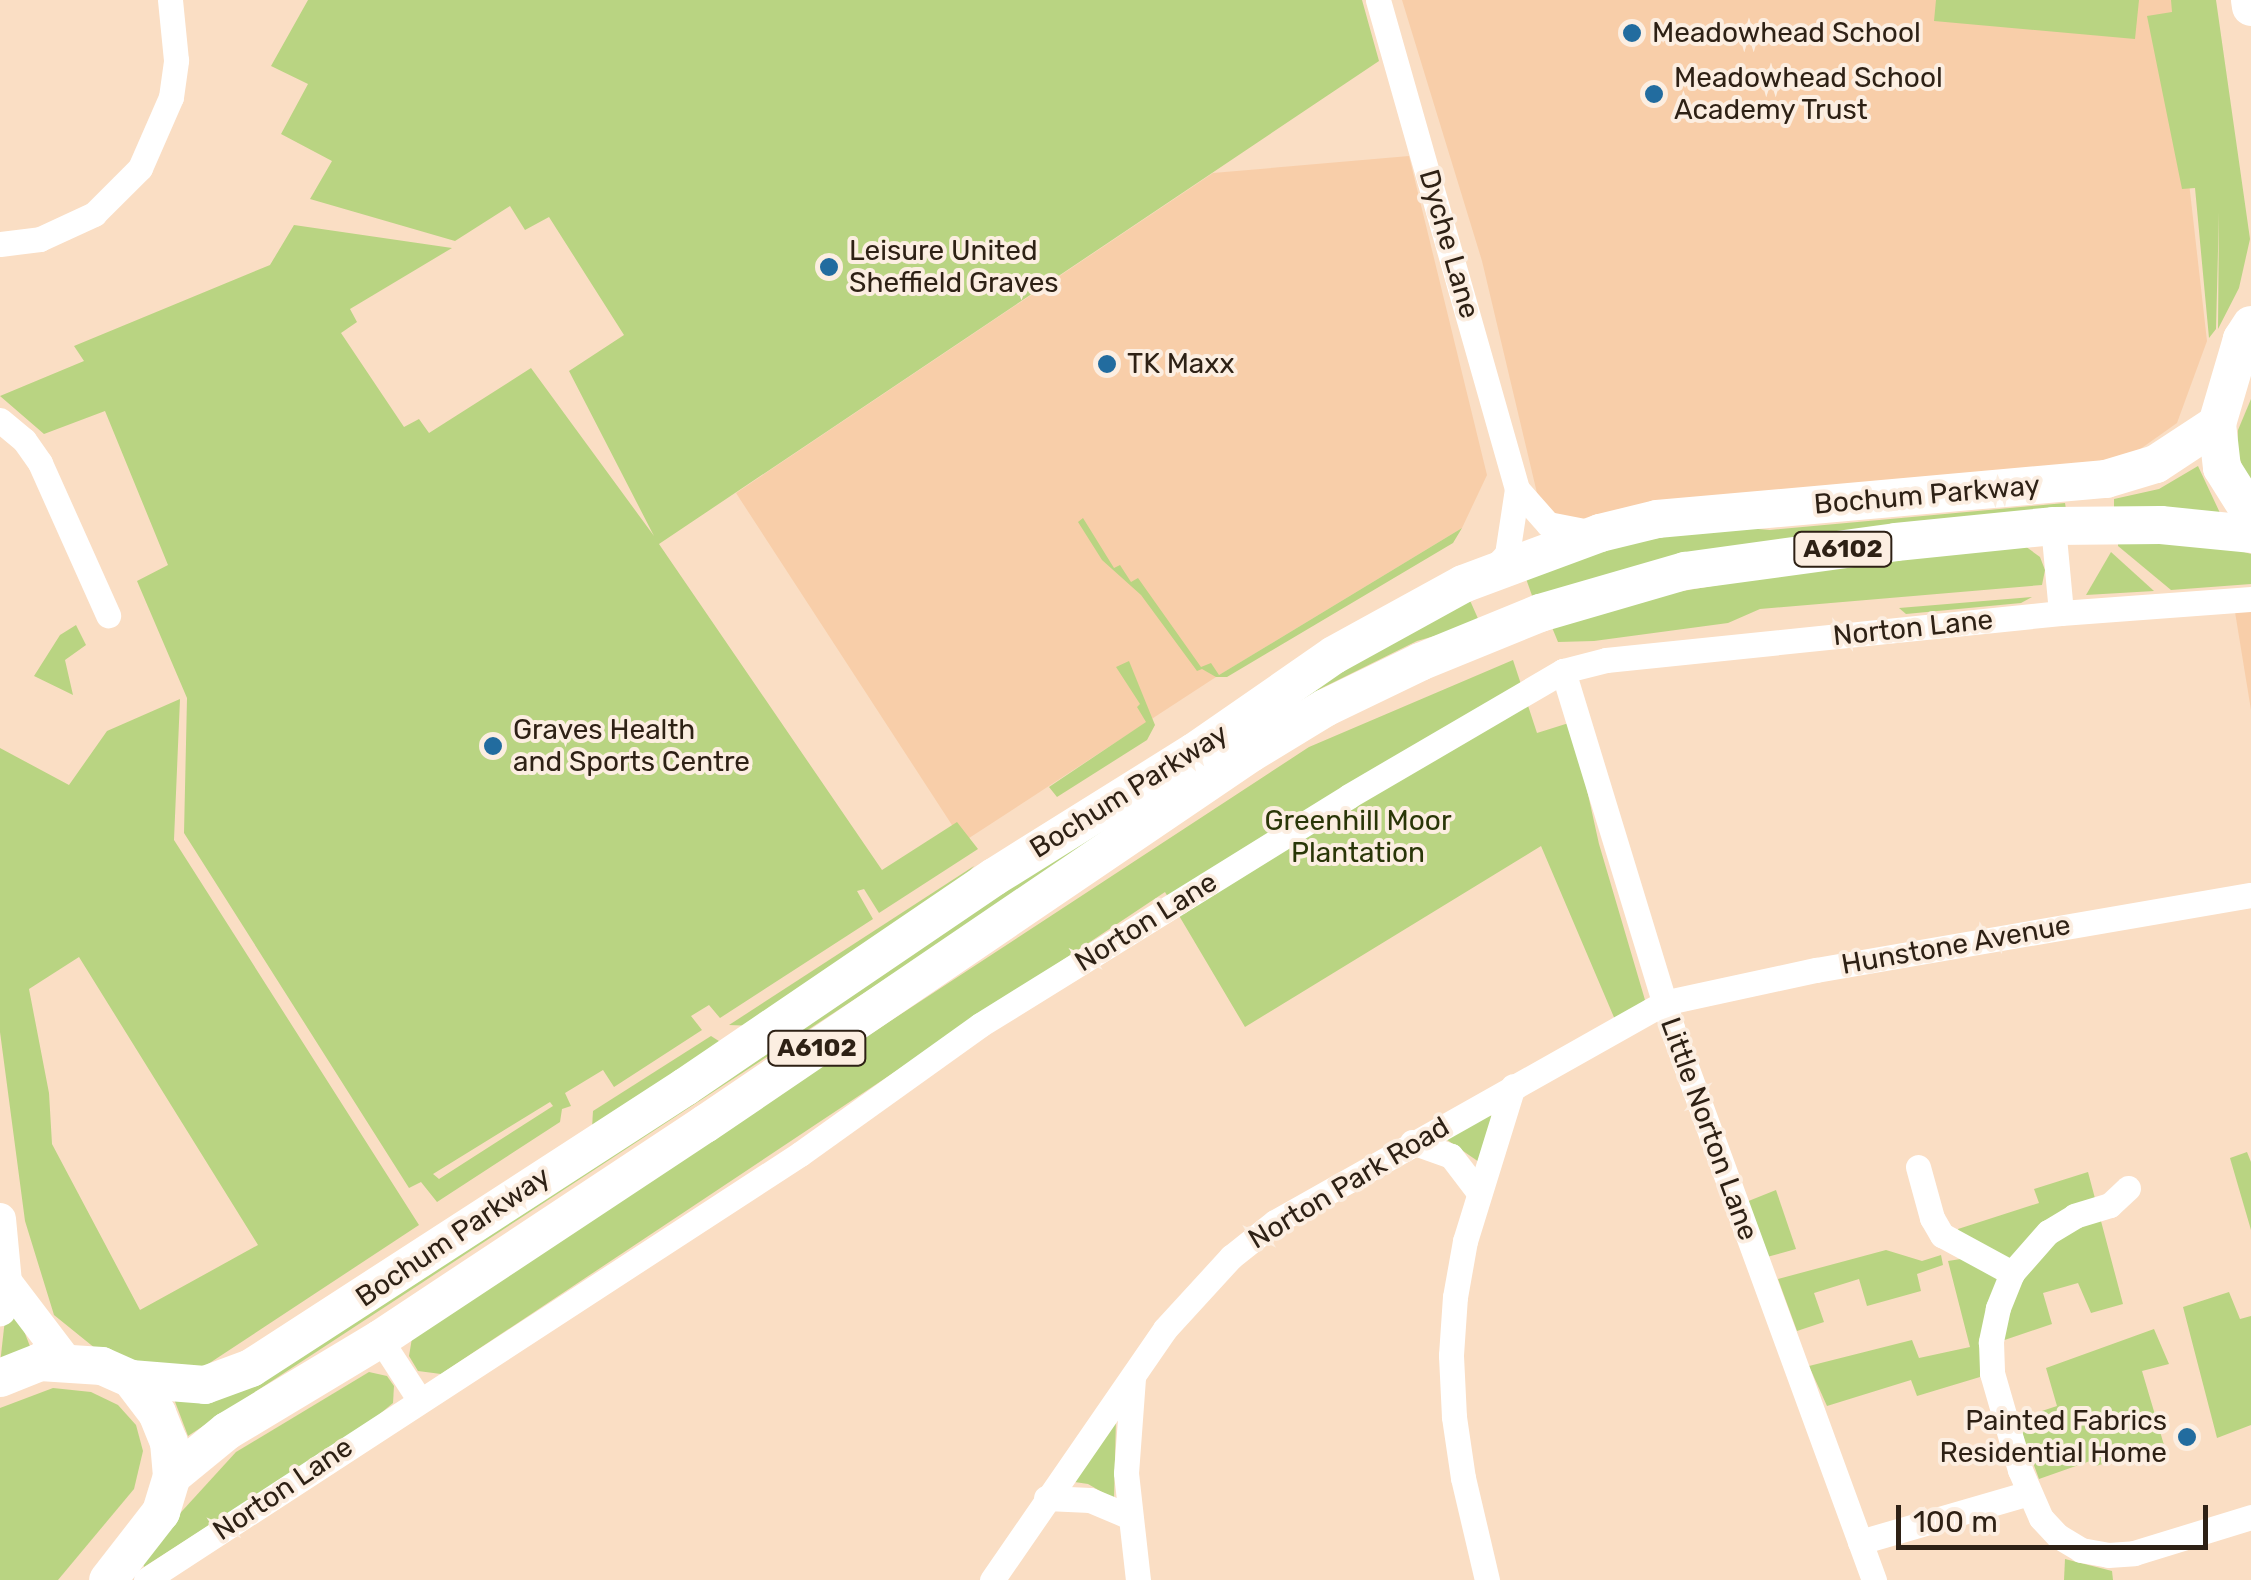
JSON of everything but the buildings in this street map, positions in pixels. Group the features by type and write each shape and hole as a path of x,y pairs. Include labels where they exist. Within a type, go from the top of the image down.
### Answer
{"highway":[{"path":"2251,325 2242,339 2241,375 2217,424 2222,468 2251,514"},
{"name":"Bochum Parkway","path":"67,1362 102,1366 130,1379 205,1385 251,1368 685,1088 994,877 1221,734 1334,656 1396,618 1491,571 1600,533 1657,519 2106,480 2156,464 2217,424"},
{"name":"Bochum Parkway","path":"172,1476 226,1431 380,1339 705,1124 1190,793 1324,708 1526,618 1628,584 1745,562 2053,526 2161,524 2251,534"},
{"path":"0,1378 40,1362 67,1362"},
{"path":"108,1580 161,1512 172,1476 170,1442 157,1413 130,1379"}],"main road":[{"path":"0,1219 3,1296 67,1362"}],"street":[{"path":"0,244 40,239 94,214 140,168 171,97 176,60 170,0"},
{"name":"Dyche Lane","path":"1378,0 1516,489 1507,554 1491,571"},
{"path":"0,420 24,440 40,463 108,615"},
{"name":"Dyche Lane","path":"1516,489 1548,524 1600,533"},
{"path":"2053,526 2061,613"},
{"name":"Norton Lane","path":"146,1580 800,1154 980,1026 1349,796 1562,671 1606,660 2061,613 2251,599"},
{"name":"Little Norton Lane","path":"1562,671 1664,1003 1874,1580"},
{"name":"Hunstone Avenue","path":"1664,1003 1816,970 2251,895"},
{"name":"Norton Park Road","path":"992,1580 1187,1300 1230,1257 1274,1222 1664,1003"},
{"path":"1488,1580 1461,1462 1452,1355 1455,1297 1477,1190 1513,1086"},
{"path":"1412,1142 1451,1156 1477,1190"},
{"path":"1918,1167 1932,1218 1942,1235 2012,1274"},
{"path":"2128,1188 2110,1205 2075,1216 2048,1232 2012,1274 1991,1342 1992,1373 2029,1493 2041,1518 2058,1536 2081,1550 2108,1555 2134,1553 2251,1518"},
{"path":"380,1339 419,1399"},
{"path":"1134,1374 1126,1473 1138,1580"},
{"path":"1860,1542 2029,1493"},
{"path":"1046,1498 1090,1500 1128,1516"}],"shaded area":[{"path":"1402,0 2189,0 2187,165 2207,341 2177,423 2122,462 1596,525 1541,510 1482,261"},
{"path":"1409,156 1487,475 1462,528 1216,677 963,842 736,493 1213,173"},
{"path":"2251,611 2251,710 2235,612"}],"green space":[{"path":"308,0 1362,0 1379,61 659,544 882,870 957,822 978,849 879,913 864,889 857,891 873,919 720,1018 709,1005 691,1016 702,1030 614,1087 603,1070 565,1093 571,1106 562,1109 560,1122 437,1202 421,1182 409,1188 184,833 187,698 137,581 168,565 105,411 44,434 0,396 84,361 74,346 270,265 294,225 452,248 350,309 357,322 341,333 404,427 419,419 429,433 531,368 654,536 569,371 624,335 549,217 525,230 510,206 455,241 310,199 332,161 281,134 308,84 271,66","holes":["550,1102 553,1106 439,1179 433,1174"]},
{"path":"1936,0 2139,0 2135,39 1934,21"},
{"path":"2171,0 2216,0 2250,239 2239,288 2218,329 2219,212 2216,329 2209,338 2195,188 2182,189 2147,16 2172,12"},
{"path":"2251,399 2251,491 2237,451 2238,430"},
{"path":"2198,466 2220,513 2114,510 2114,499 2159,489"},
{"path":"2065,503 2067,515 1535,604 1524,573 1621,545 1723,526 1770,530"},
{"path":"1083,518 1114,568 1120,565 1131,582 1138,578 1201,667 1211,663 1219,675 1462,528 1453,543 1227,677 1216,677 1202,669 1197,671 1141,595 1102,560 1078,522"},
{"path":"2118,537 2217,544 2251,554 2251,584 2171,590 2118,546"},
{"path":"2025,546 2040,557 2045,570 2042,585 1760,609 1728,623 1594,641 1558,642 1551,625 1618,602 1894,555"},
{"path":"2111,552 2154,591 2086,595"},
{"path":"1468,596 1480,623 1417,641 1322,688 1229,744 1339,665"},
{"path":"2032,597 2021,603 1906,614 1899,608"},
{"path":"76,625 86,645 65,660 73,695 34,676 60,635"},
{"name":"Greenhill Moor Plantation","path":"1513,660 1537,733 1572,722 1599,844 1645,1000 1616,1022 1541,846 1245,1027 1165,892 441,1374 418,1371 409,1356 412,1338 438,1317 1309,747"},
{"path":"1129,661 1155,725 1147,740 1057,797 1049,787 1146,722 1137,707 1140,704 1116,667"},
{"path":"180,699 174,840 419,1225 199,1370 106,1357 54,1315 25,1221 0,1032 0,748 69,785 107,731","holes":["79,957 258,1245 140,1310 52,1144 49,1093 29,989"]},
{"path":"1193,761 1200,773 188,1436 174,1399"},
{"path":"974,866 945,898 755,1026 729,1025"},
{"path":"711,1036 722,1043 592,1128 593,1111"},
{"path":"1482,1110 1493,1117 1479,1162 1440,1135"},
{"path":"2247,1152 2251,1162 2251,1230 2230,1158"},
{"path":"2088,1172 2123,1304 2091,1313 2078,1283 2043,1293 2052,1324 1984,1347 1980,1377 1917,1396 1911,1380 1827,1406 1809,1366 1912,1340 1919,1358 1970,1347 1948,1261 1967,1258 1958,1229 2039,1203 2034,1189"},
{"path":"1776,1190 1796,1249 1767,1257 1746,1202"},
{"path":"1886,1250 1922,1261 1941,1255 1943,1265 1917,1274 1921,1291 1867,1306 1859,1279 1814,1293 1824,1322 1797,1331 1778,1279"},
{"path":"2229,1292 2240,1319 2251,1316 2251,1425 2217,1438 2183,1307"},
{"path":"6,1310 16,1310 31,1349 0,1364"},
{"path":"2154,1329 2169,1364 2142,1371 2164,1445 2096,1466 2093,1460 2039,1479 2017,1419 2057,1406 2046,1368"},
{"path":"369,1372 387,1376 394,1386 393,1403 369,1423 144,1567 141,1556 236,1452"},
{"path":"53,1388 91,1392 118,1405 136,1425 143,1451 134,1489 58,1580 0,1580 0,1408"},
{"path":"1116,1417 1114,1499 1088,1484 1068,1481"},
{"path":"2065,1559 2112,1571 2113,1580 2064,1580"}],"place":[{"name":"Meadowhead School","path":"1632,33"},
{"name":"Meadowhead School Academy Trust","path":"1654,94"},
{"name":"Leisure United Sheffield Graves","path":"829,267"},
{"name":"TK Maxx","path":"1107,364"},
{"name":"Graves Health and Sports Centre","path":"493,746"},
{"name":"Painted Fabrics Residential Home","path":"2187,1437"}]}
